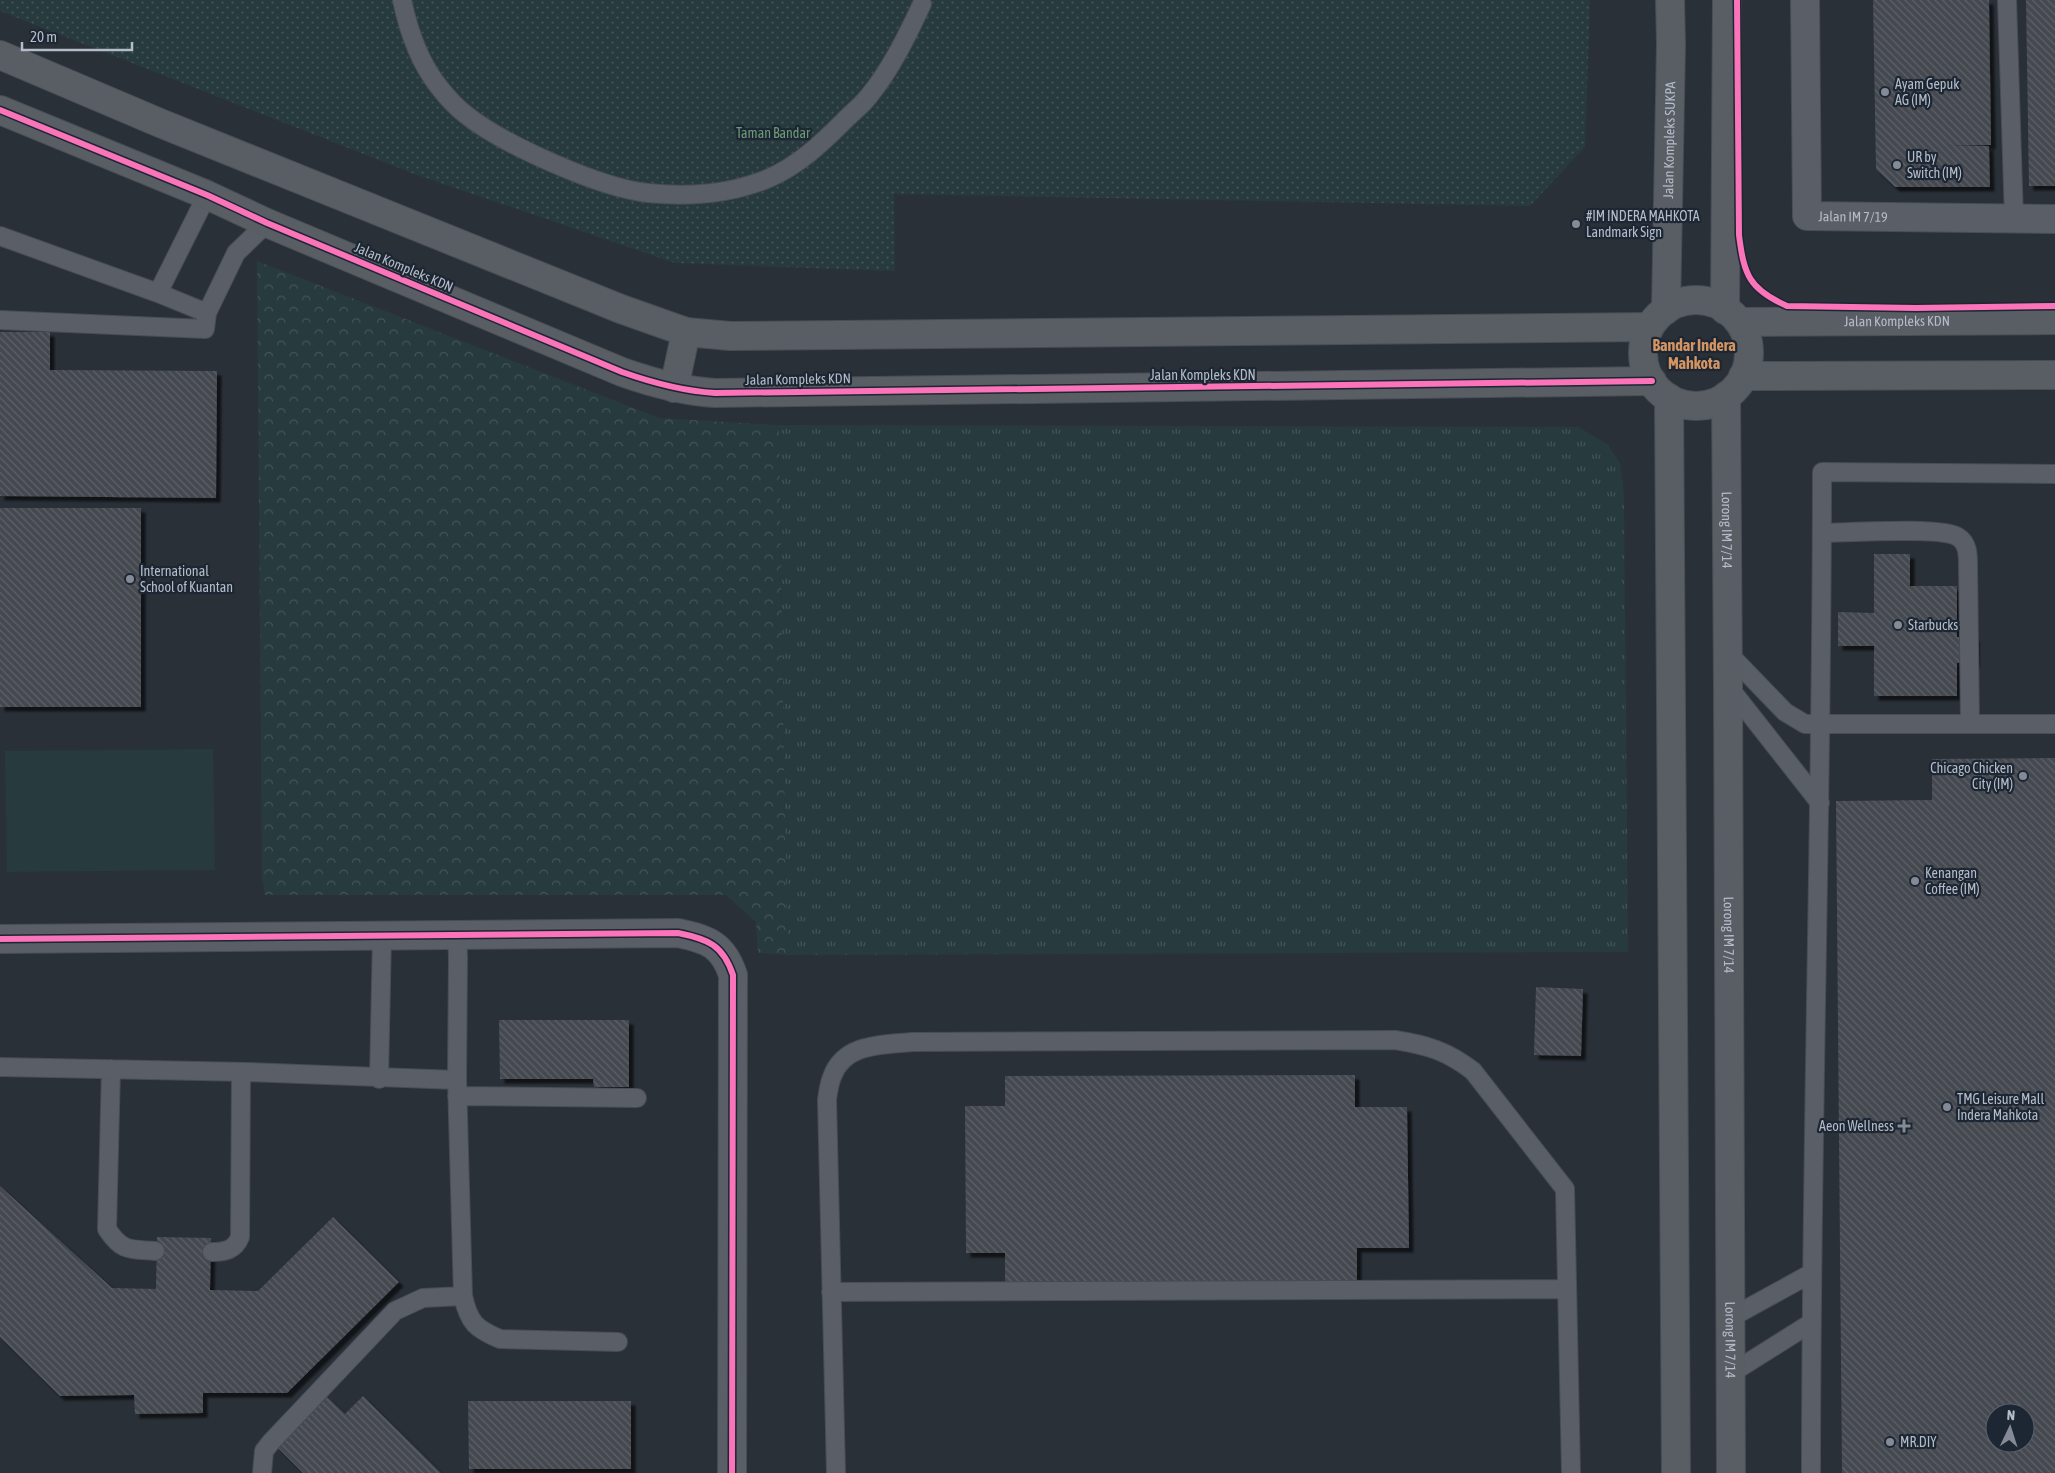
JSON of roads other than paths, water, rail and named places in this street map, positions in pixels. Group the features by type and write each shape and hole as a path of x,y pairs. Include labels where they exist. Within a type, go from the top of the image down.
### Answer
{"street":[{"name":"Jalan Kompleks SUKPA","path":"1657,319 1671,44 1670,0"},
{"path":"1727,0 1732,316"},
{"name":"Jalan IM 7/19","path":"1805,0 1807,216 2055,219"},
{"path":"0,55 308,184 621,309 686,332 730,336 1657,319 1684,301 1697,300 1709,302 1732,316 1746,337 1748,354 1743,376 1735,388 1726,396 1712,403 1695,406 1678,403 1660,390 1645,368 1642,354 1657,319"},
{"name":"Jalan Kompleks KDN","path":"0,110 207,195 267,223 622,372 674,388 715,393 1660,390"},
{"name":"Jalan Kompleks KDN","path":"1732,316 2055,320"},
{"path":"674,388 686,332"},
{"path":"1743,376 2055,375"},
{"path":"1660,390 1676,1473"},
{"name":"Lorong IM 7/14","path":"1726,396 1730,1473"},
{"path":"0,939 678,933 701,938 717,947 728,960 733,975 732,1473"}],"lane":[{"path":"402,0 422,58 438,86 465,114 528,151 610,185 646,193 683,195 731,190 767,179 804,159 869,96 902,46 922,4"},
{"path":"2007,0 2014,219"},
{"path":"158,293 207,195"},
{"path":"0,320 205,330 207,313 236,253 267,223"},
{"path":"0,236 158,293 207,313"},
{"path":"1811,1473 1811,1323 1821,724 1822,472 2055,474"},
{"path":"1822,533 1936,531 1958,536 1963,542 1966,547 1968,565 1970,724"},
{"path":"1728,653 1784,712 1805,724 2055,724"},
{"path":"1728,686 1820,803"},
{"path":"379,1079 382,935"},
{"path":"457,935 457,1088 463,1296 467,1312 474,1325 483,1332 500,1339 618,1342"},
{"path":"836,1473 827,1100 832,1076 844,1059 856,1050 874,1045 912,1042 1395,1040 1441,1050 1473,1071 1564,1189 1571,1473"},
{"path":"0,1067 241,1072 379,1079 457,1088 637,1098"},
{"path":"110,1069 107,1229 112,1237 127,1249 155,1251"},
{"path":"212,1252 224,1252 232,1248 237,1244 240,1237 241,1072"},
{"path":"1730,1318 1812,1273"},
{"path":"831,1292 1567,1289"},
{"path":"262,1473 264,1451 271,1442 395,1310 423,1298 463,1296"},
{"path":"1730,1374 1811,1323"}],"place":[{"name":"Ayam Gepuk AG (IM)","path":"1885,92"},
{"name":"UR by Switch (IM)","path":"1897,165"},
{"name":"#IM INDERA MAHKOTA Landmark Sign","path":"1576,224"},
{"name":"International School of Kuantan","path":"130,579"},
{"name":"Starbucks","path":"1898,625"},
{"name":"Chicago Chicken City (IM)","path":"2023,776"},
{"name":"Kenangan Coffee (IM)","path":"1915,881"},
{"name":"TMG Leisure Mall Indera Mahkota","path":"1947,1107"},
{"name":"Aeon Wellness","path":"1904,1126"},
{"name":"MR.DIY","path":"1890,1442"}],"district":[{"name":"Bandar Indera Mahkota","path":"1694,354"}],"park label":[{"name":"Taman Bandar","path":"773,133"}]}
